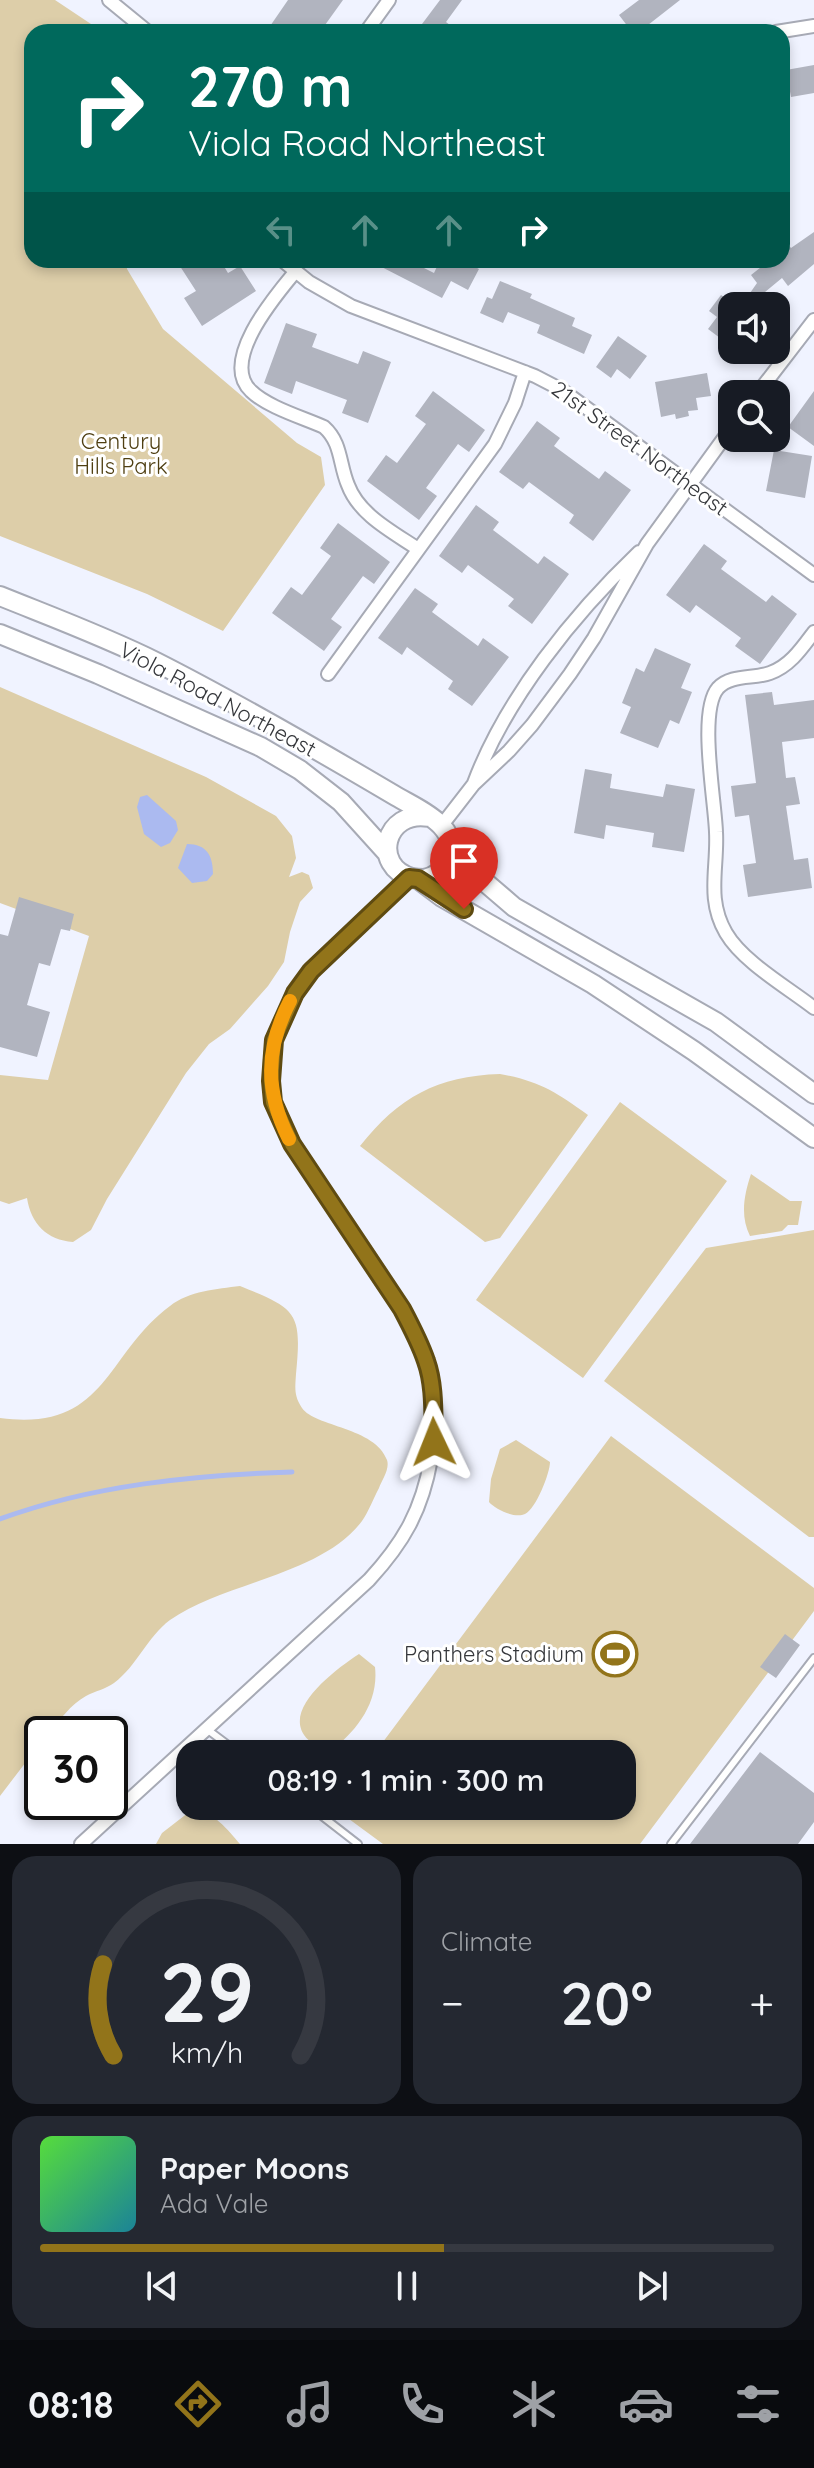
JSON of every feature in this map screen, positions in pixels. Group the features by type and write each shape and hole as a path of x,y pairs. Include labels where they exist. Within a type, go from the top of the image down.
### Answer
{"main road":[{"name":"Viola Road Northeast","path":"0,596 155,662 347,767 435,821"},
{"name":"Viola Road Northeast","path":"0,634 261,747 300,770 341,802 388,854"},
{"path":"414,878 436,875 443,869 451,853 449,835 435,821 411,816 395,826 388,842 388,854 394,867 593,984 694,1051 814,1138"},
{"path":"451,853 514,907 716,1022 814,1094"}],"street":[{"path":"109,0 138,24"},
{"path":"372,24 389,0"},
{"path":"790,30 814,26"},
{"name":"21st Street Northeast","path":"291,268 322,291 351,306 549,382 588,407 814,575"},
{"path":"295,272 255,327 242,365 246,386 262,399 331,433 354,498 375,519 418,549"},
{"path":"768,380 814,320"},
{"path":"328,674 500,435 525,372"},
{"path":"435,821 509,751 570,674 647,544 718,446"},
{"path":"473,785 494,736 568,629 608,582 647,544"},
{"path":"814,632 794,657 778,670 729,680 718,688 711,704 708,733 716,833 713,873 721,924 740,951 814,1008"},
{"path":"81,1844 383,1565 413,1523 434,1442 427,1363 402,1309 292,1144 273,1102 271,1081 274,1040 295,993 311,971 414,878"}],"lane":[{"path":"671,1844 814,1658"},
{"path":"205,1728 221,1740"},
{"path":"327,1820 358,1844"}],"green space":[{"name":"Century Hills Park","path":"0,0 55,0 91,24 24,24 24,268 127,268 163,329 297,443 321,457 325,485 223,631 147,594 0,536"},
{"path":"0,687 206,777 276,816 292,836 296,858 289,877 302,872 309,875 313,888 300,902 284,962 268,986 230,1029 209,1044 186,1073 91,1230 73,1242 55,1238 42,1229 32,1216 27,1198 9,1204 0,1201 0,1075 48,1080 89,936 0,903"},
{"path":"500,1074 547,1088 588,1115 500,1238 485,1242 360,1146 389,1114 421,1092 457,1079"},
{"path":"620,1102 727,1181 583,1378 476,1300"},
{"path":"751,1174 790,1201 802,1201 798,1225 750,1236 744,1205"},
{"path":"814,1230 814,1537 809,1537 604,1381 706,1248"},
{"path":"240,1286 274,1301 292,1315 298,1337 295,1388 299,1404 319,1420 370,1441 387,1460 387,1471 362,1521 323,1554 217,1596 170,1620 122,1676 111,1685 81,1699 63,1716 24,1716 24,1765 0,1796 0,1418 35,1419 62,1413 83,1402 100,1386 148,1325 170,1306 194,1294"},
{"name":"Panthers Stadium","path":"611,1436 814,1588 814,1611 640,1844 383,1844 350,1820 636,1820 636,1740 384,1740"},
{"path":"516,1440 550,1462 538,1498 529,1511 521,1515 496,1508 489,1502 491,1479 500,1449"},
{"path":"359,1654 375,1667 373,1693 364,1716 342,1740 309,1740 301,1729 301,1715 307,1701 331,1675"},
{"path":"179,1820 217,1820 240,1844 156,1844 162,1833"}],"water":[{"path":"147,795 176,821 178,830 170,843 161,847 144,834 137,807 140,797"},
{"path":"187,844 200,846 208,852 213,874 207,881 192,883 178,868"}],"building":[{"path":"288,0 343,0 326,24 272,24"},
{"path":"440,0 462,0 446,22 449,24 422,24"},
{"path":"639,0 680,0 649,24 626,24 619,15"},
{"path":"814,65 814,93 791,97 790,69"},
{"path":"814,232 814,264 788,286 782,278 765,292 751,292 757,283 751,275 760,268 790,268 790,247"},
{"path":"181,268 225,268 228,273 241,268 256,291 202,326 184,298 196,291"},
{"path":"384,268 424,268 434,273 436,268 479,269 468,290 451,281 442,298"},
{"path":"500,281 532,294 530,298 575,318 572,326 592,335 584,354 537,333 540,325 508,312 503,323 480,313 487,297 492,299"},
{"path":"718,299 718,336 708,329 717,317 709,311"},
{"path":"286,323 317,334 312,347 358,364 363,351 391,362 368,423 342,413 347,400 296,381 292,394 264,383"},
{"path":"618,336 647,356 630,379 617,369 611,378 596,367"},
{"path":"707,373 711,396 696,398 698,410 688,411 689,416 676,419 675,414 661,417 655,382"},
{"path":"433,391 485,430 469,452 458,444 426,488 437,496 419,520 367,481 386,455 397,463 426,424 415,416"},
{"path":"814,391 814,446 790,428"},
{"path":"537,421 560,438 554,446 599,479 605,471 631,490 593,541 569,523 574,515 529,482 523,489 499,472"},
{"path":"774,452 812,456 805,498 766,491"},
{"path":"476,505 499,522 493,530 538,564 544,556 569,574 532,624 508,606 514,599 468,565 462,573 439,556"},
{"path":"338,523 390,562 374,584 363,576 331,619 342,627 324,651 272,613 291,587 302,595 331,556 320,548"},
{"path":"704,544 727,561 721,569 766,602 772,595 797,614 760,664 735,646 741,638 696,605 690,613 666,595"},
{"path":"415,588 438,604 432,612 478,646 483,638 509,657 472,706 448,689 453,681 407,647 402,655 378,638"},
{"path":"655,648 691,664 681,688 692,692 679,724 670,720 658,748 620,733 631,707 622,703 636,668 644,672"},
{"path":"772,692 774,705 814,700 814,738 782,742 786,778 795,777 800,804 786,806 794,860 808,858 812,888 748,897 743,865 756,863 749,815 735,817 731,786 756,783 745,695"},
{"path":"585,769 612,774 610,788 663,797 666,784 695,789 684,852 652,847 654,833 606,825 604,839 574,833"},
{"path":"19,897 74,914 70,931 61,929 50,966 39,963 27,1005 50,1012 37,1057 0,1047 0,934 8,936"},
{"path":"785,1634 800,1645 776,1678 760,1667"},
{"path":"760,1752 814,1793 814,1822 798,1844 690,1844"}],"waterway":[{"path":"0,1519 71,1498 144,1484 292,1472"}],"slow traffic":[{"path":"289,1139 273,1102 271,1059 274,1040 290,1001"}],"place":[{"name":"Panthers Stadium","path":"615,1654"}],"route":[{"path":"434,1442 432,1391 427,1363 417,1337 402,1309 292,1144 273,1102 271,1059 283,1015 311,971 409,878 418,879 464,909"}]}
